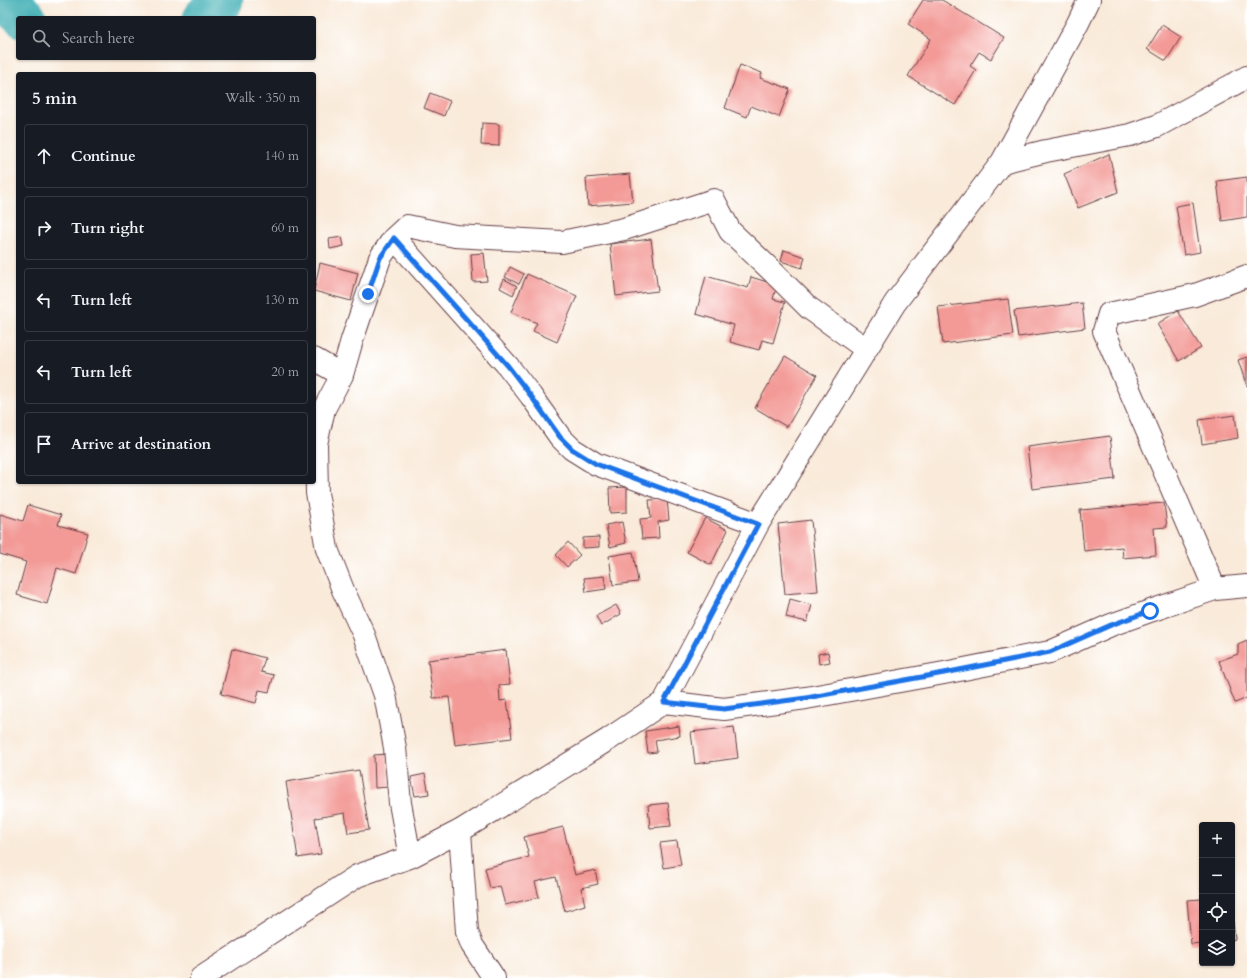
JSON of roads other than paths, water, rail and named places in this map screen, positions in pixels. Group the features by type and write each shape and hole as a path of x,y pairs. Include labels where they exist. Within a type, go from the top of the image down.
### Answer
{"street":[{"path":"201,978 357,876 410,857 460,831 610,739 664,702 758,524 895,303 1002,162 1089,0"},
{"path":"1002,162 1046,151 1130,135 1158,126 1247,76"},
{"path":"410,857 400,803 395,748 386,695 364,635 343,590 327,549 317,493 316,444 324,409 342,375 352,340 380,258 394,238 407,226 455,236 562,242 624,228 714,200 730,231 808,308 866,349"},
{"path":"394,238 508,366 560,437 572,449 596,464 758,524"},
{"path":"1215,589 1104,331 1108,314 1195,295 1247,276"},
{"path":"316,360 342,375"},
{"path":"664,702 724,709 814,697 1050,652 1111,625 1215,589 1247,586"},
{"path":"460,831 467,932 472,944 494,978"}],"waterway":[{"path":"4,0 23,16"},
{"path":"206,16 222,0"}]}
